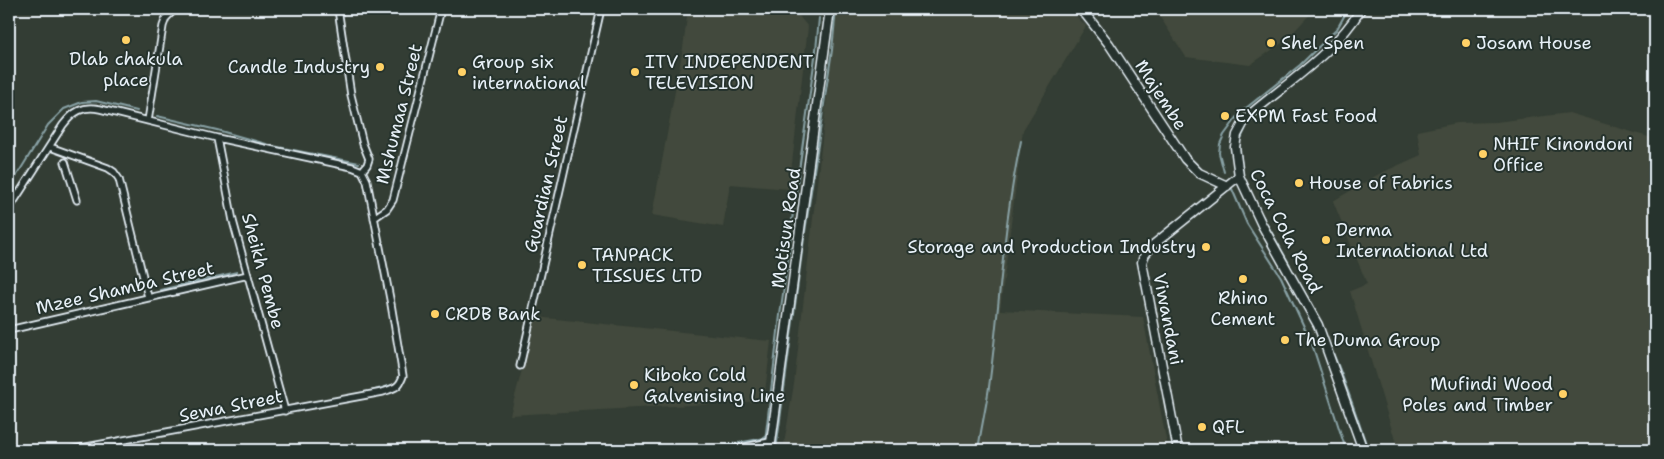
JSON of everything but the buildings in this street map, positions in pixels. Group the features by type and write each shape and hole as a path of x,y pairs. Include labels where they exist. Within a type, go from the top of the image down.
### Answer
{"street":[{"path":"148,121 163,26 166,18 175,9"},
{"path":"338,9 351,94 363,144 369,159 362,172"},
{"name":"Mshumaa Street","path":"374,218 387,209 393,200 441,9"},
{"name":"Guardian Street","path":"520,366 601,9"},
{"path":"811,9 830,9"},
{"name":"Motisun Road","path":"770,446 830,9"},
{"name":"Majembe","path":"1079,9 1109,44 1185,159 1198,173 1227,186"},
{"name":"Coca Cola Road","path":"1361,9 1344,32 1319,57 1253,112 1244,122 1237,135 1235,147 1239,176 1262,225 1318,324 1363,450"},
{"path":"9,209 68,118 74,112 81,109 94,108 217,138 342,164 362,172 367,181 374,218"},
{"name":"Sheikh Pembe","path":"217,138 233,222 284,411"},
{"path":"50,147 108,168 119,179 148,297"},
{"path":"65,162 77,200"},
{"name":"Viwandani","path":"1178,450 1142,262 1145,254 1153,245 1239,176"},
{"name":"Sewa Street","path":"70,450 383,392 401,383 403,376 374,218"},
{"name":"Mzee Shamba Street","path":"9,330 248,275"},
{"path":"730,450 770,446"}],"shaded area":[{"path":"688,9 799,16 808,27 789,189 730,184 723,227 652,215 683,48"},
{"path":"837,9 1069,9 1086,26 1023,130 1000,310 1143,317 1168,450 783,450 794,384"},
{"path":"1156,9 1315,9 1285,41 1250,65 1186,57"},
{"path":"1569,113 1655,139 1655,450 1398,450 1350,291 1367,284 1333,201 1379,174 1421,155 1417,131 1457,123 1496,122"},
{"path":"536,317 771,341 764,401 510,415"}],"waterway":[{"path":"776,450 802,252 832,50 836,9"},
{"path":"1224,172 1219,153 1220,144 1224,135 1241,112 1300,65 1337,29 1348,9"},
{"path":"1306,74 1339,44 1366,9"},
{"path":"765,441 819,18"},
{"path":"9,188 48,125 64,109 82,102 96,101 137,111"},
{"path":"1242,168 1239,143 1248,123 1269,104"},
{"path":"157,116 273,146 359,163"},
{"path":"978,450 989,387 1010,202 1021,141"},
{"path":"1232,189 1247,224 1281,277 1312,344 1346,450"},
{"path":"1258,209 1264,218"},
{"path":"1268,226 1290,265"},
{"path":"160,290 237,272"},
{"path":"1299,282 1320,322 1338,364 1368,450"},
{"path":"368,392 392,385"},
{"path":"699,450 765,438"},
{"path":"58,450 69,448"}],"place":[{"name":"Dlab chakula place","path":"126,40"},
{"name":"Shel Spen","path":"1271,43"},
{"name":"Josam House","path":"1466,43"},
{"name":"Candle Industry","path":"380,67"},
{"name":"Group six international","path":"462,72"},
{"name":"ITV INDEPENDENT TELEVISION","path":"635,72"},
{"name":"EXPM Fast Food","path":"1225,116"},
{"name":"NHIF Kinondoni Office","path":"1483,154"},
{"name":"House of Fabrics","path":"1299,183"},
{"name":"Derma International Ltd","path":"1326,240"},
{"name":"Storage and Production Industry","path":"1206,247"},
{"name":"TANPACK TISSUES LTD","path":"582,265"},
{"name":"Rhino Cement","path":"1243,279"},
{"name":"CRDB Bank","path":"435,314"},
{"name":"The Duma Group","path":"1285,340"},
{"name":"Kiboko Cold Galvenising Line","path":"634,385"},
{"name":"Mufindi Wood Poles and Timber","path":"1563,394"},
{"name":"QFL","path":"1202,427"}]}
